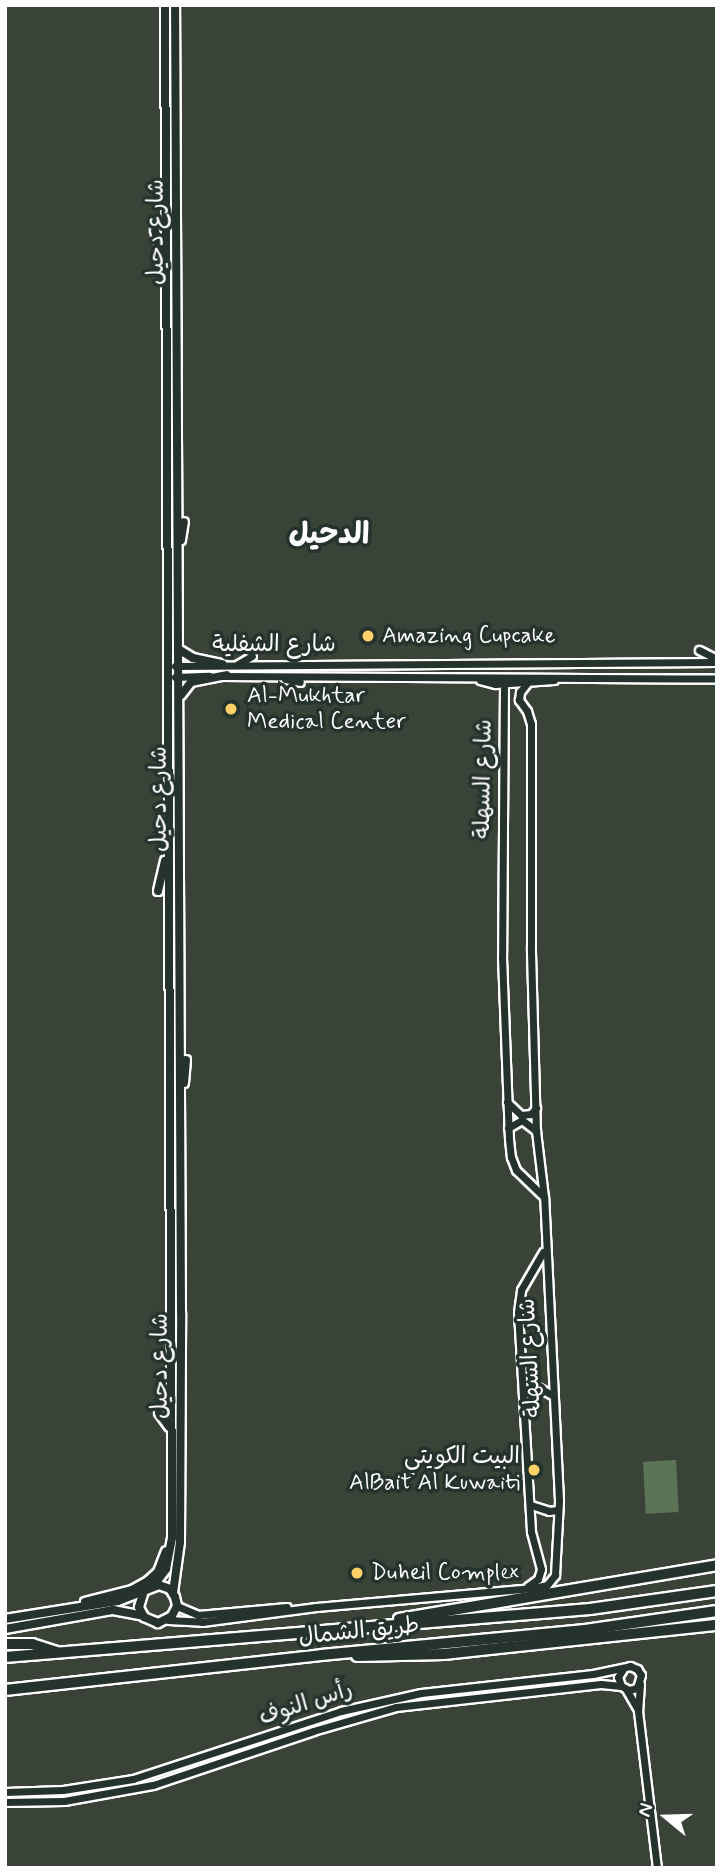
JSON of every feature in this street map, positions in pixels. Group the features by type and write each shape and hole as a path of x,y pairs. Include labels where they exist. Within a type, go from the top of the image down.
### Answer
{"highway":[{"path":"350,1628 481,1603 717,1565"},
{"name":"طريق الشمال","path":"5,1657 590,1609 717,1591"},
{"name":"طريق الشمال","path":"5,1690 321,1655 584,1630 717,1611"},
{"path":"321,1655 378,1657 444,1654 717,1625"},
{"path":"5,1644 32,1644 57,1652"}],"main road":[{"name":"شارع دحيل","path":"154,1585 164,1574 169,1562 171,1507 164,5"},
{"name":"شارع دحيل","path":"173,1593 180,1542 180,797 178,468 175,416 175,5"},
{"path":"155,231 166,262"},
{"path":"177,251 182,264"},
{"path":"175,416 183,434"},
{"path":"178,468 183,460"},
{"path":"177,567 184,522"},
{"path":"177,625 184,604"},
{"path":"178,649 193,658 222,664"},
{"path":"178,701 191,682 226,676"},
{"path":"180,797 186,817"},
{"path":"158,891 168,848"},
{"path":"180,1131 186,1060"},
{"path":"180,1425 186,1410"},
{"path":"159,1413 169,1427"},
{"path":"47,1614 132,1590 154,1577 165,1554 171,1507"},
{"path":"5,1619 118,1601 154,1585 165,1586 173,1593 177,1606 168,1619 158,1623 126,1610 113,1610 5,1629"},
{"path":"144,1591 139,1607 144,1616"}],"street":[{"path":"699,650 717,660"},
{"path":"237,664 252,656"},
{"name":"شارع الشفلية","path":"168,666 717,660"},
{"path":"267,676 300,682"},
{"path":"452,676 495,684 583,678"},
{"name":"شارع الشفلية","path":"168,677 717,679"},
{"name":"شارع السهلة","path":"524,1587 543,1587 553,1579 558,1510 544,1197 536,1131 531,935 531,724 527,711 520,704 520,692 527,683"},
{"name":"شارع السهلة","path":"504,684 502,957 510,1157 516,1170 544,1197"},
{"path":"504,713 510,705 520,704"},
{"path":"507,1101 521,1115 531,1114 536,1108"},
{"path":"508,1128 523,1121 536,1131"},
{"name":"شارع السهلة","path":"524,1587 538,1579 541,1569 531,1531 519,1300 545,1247"},
{"path":"523,1395 534,1385 553,1395"},
{"path":"531,1506 549,1511 558,1510"},
{"name":"طريق الشمال","path":"177,1606 198,1615 316,1607 524,1587"},
{"name":"طريق الشمال","path":"168,1619 202,1622 316,1607"},
{"path":"638,1711 618,1677 623,1669 631,1666 641,1675 638,1711 657,1868"},
{"name":"رأس النوف","path":"5,1792 63,1790 133,1779 341,1711 395,1698 623,1669"},
{"path":"624,1688 634,1689 640,1683"},
{"name":"رأس النوف","path":"5,1802 64,1801 144,1787 324,1727 396,1707 601,1684 624,1688"}],"green space":[{"path":"676,1460 679,1512 646,1514 643,1462"}],"place":[{"name":"Amazing Cupcake","path":"368,636"},
{"name":"Al-Mukhtar Medical Center","path":"231,709"},
{"name":"البيت الكويتي AlBait Al Kuwaiti","path":"534,1470"},
{"name":"Duheil Complex","path":"357,1573"}],"district":[{"name":"الدحيل","path":"329,535"}]}
